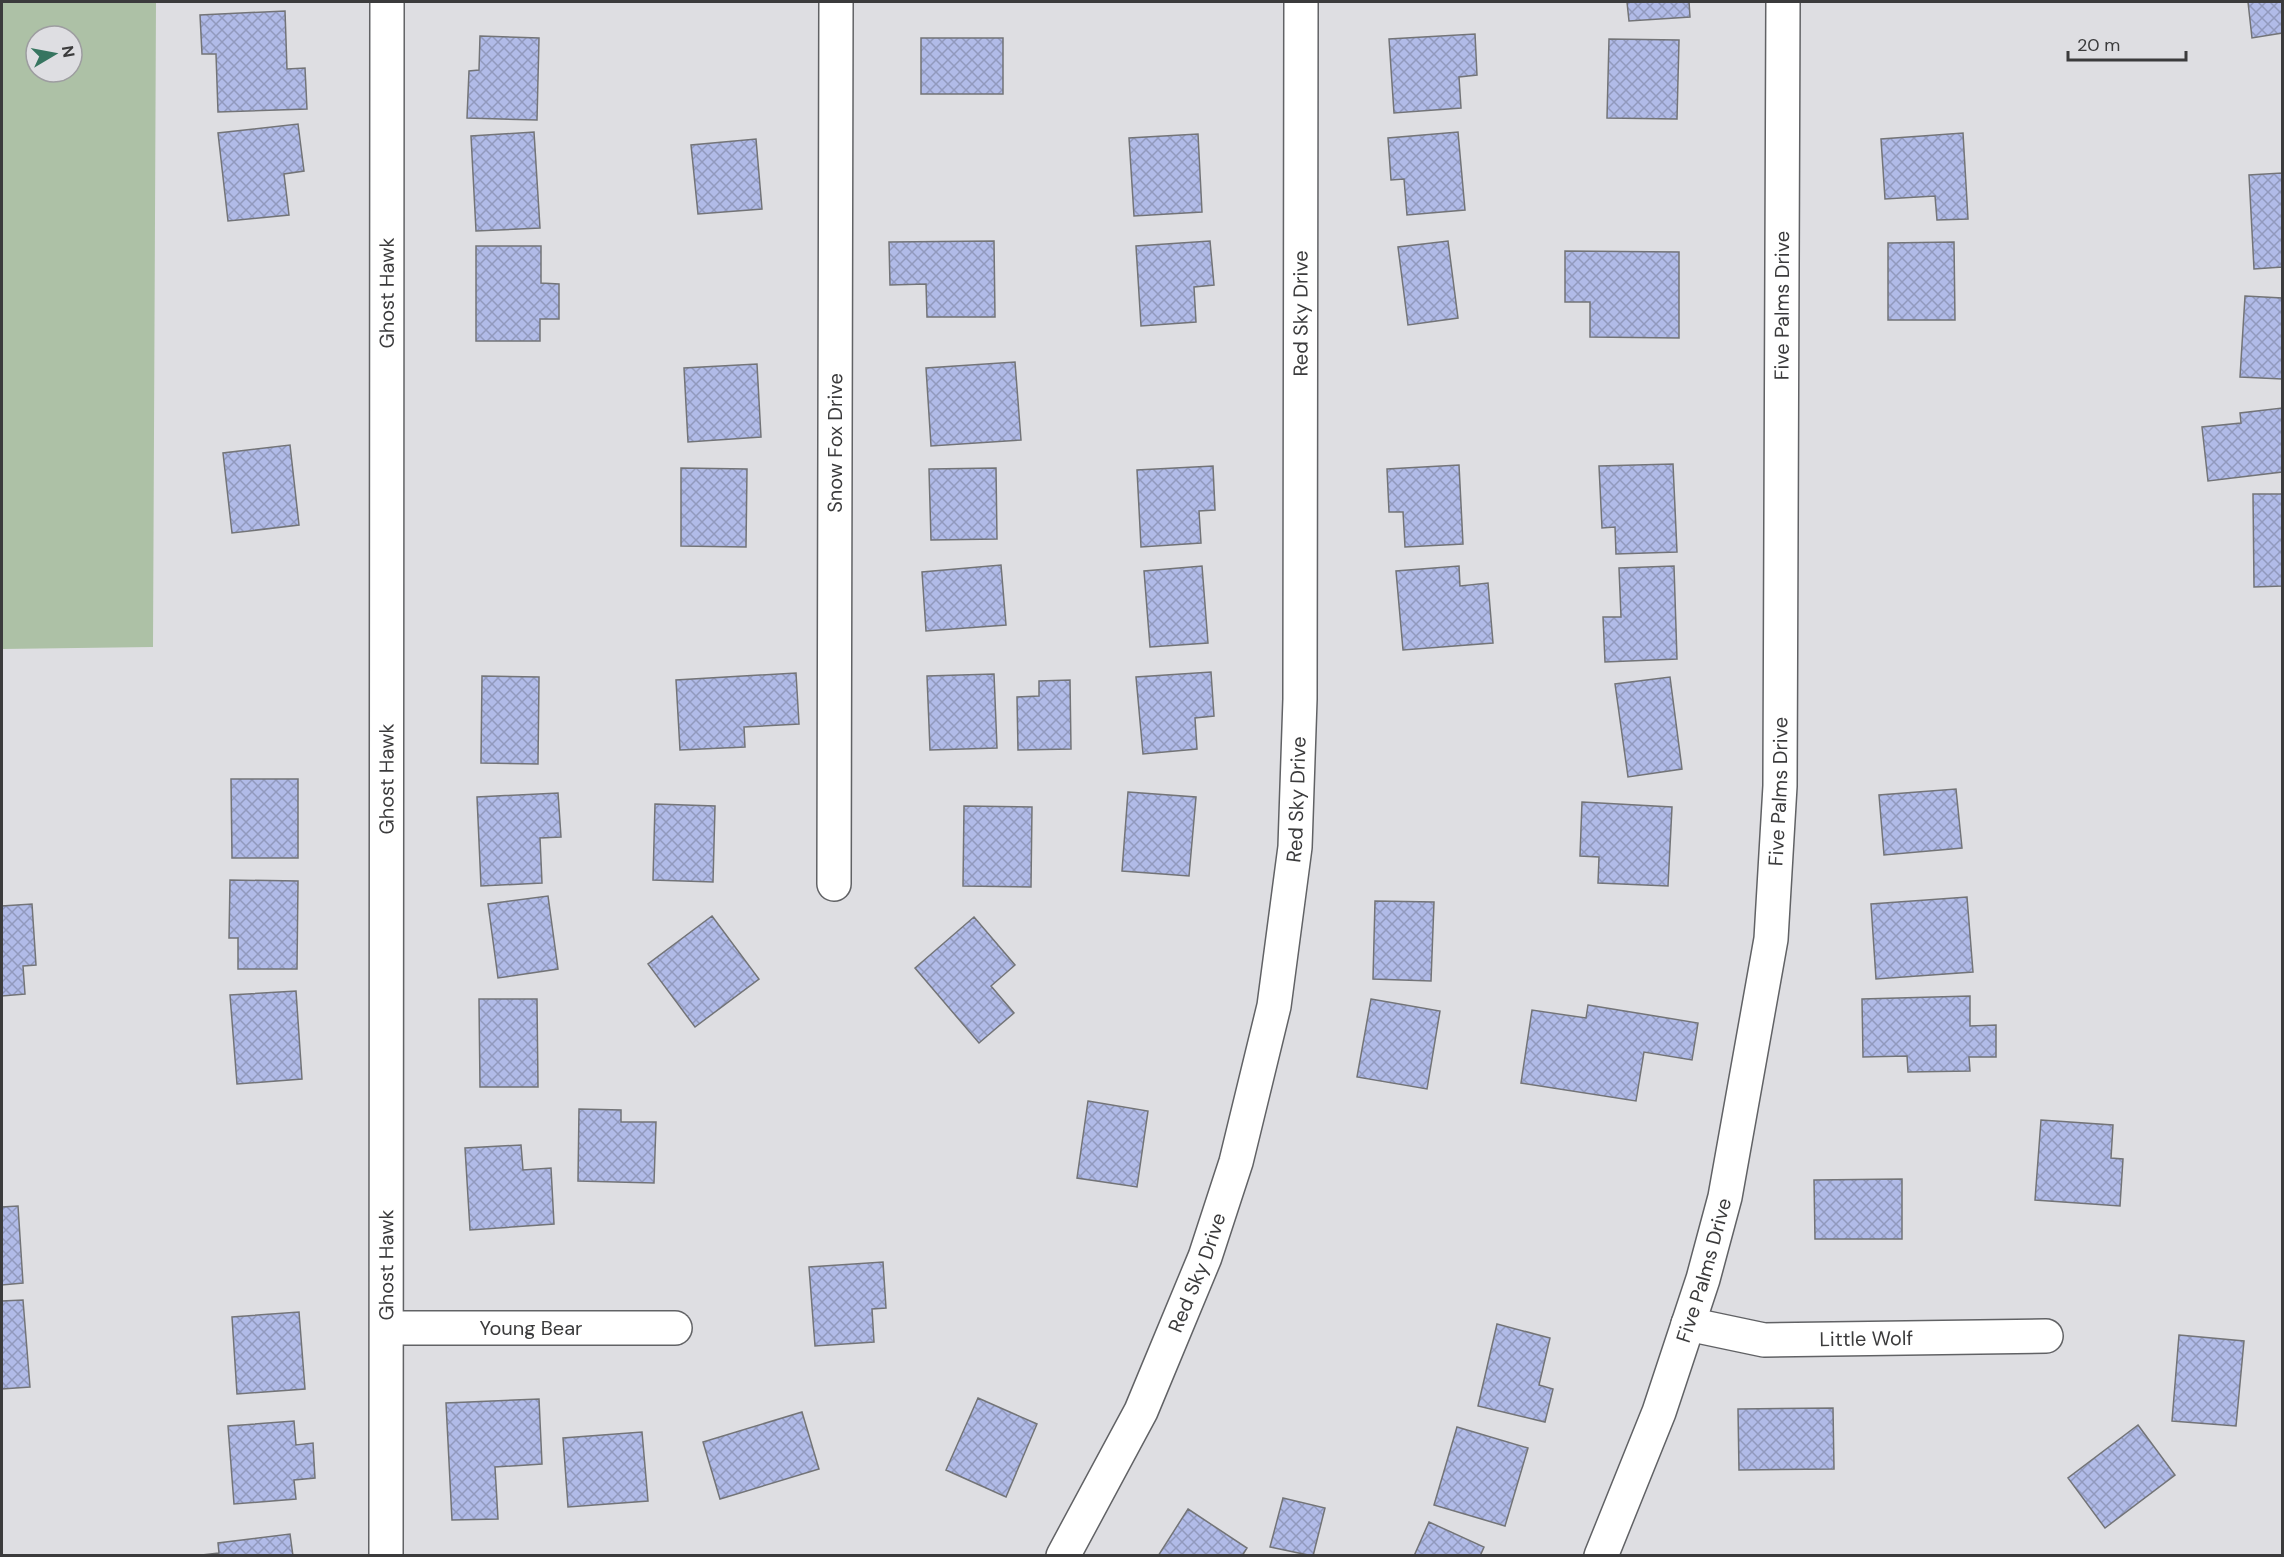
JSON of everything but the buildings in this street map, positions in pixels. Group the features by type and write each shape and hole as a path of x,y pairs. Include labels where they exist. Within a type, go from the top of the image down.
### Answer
{"street":[{"name":"Ghost Hawk","path":"386,1556 387,2"},
{"name":"Snow Fox Drive","path":"834,884 836,2"},
{"name":"Red Sky Drive","path":"1063,1556 1141,1411 1205,1257 1236,1162 1274,1006 1295,847 1300,699 1301,2"},
{"name":"Five Palms Drive","path":"1601,1556 1659,1412 1704,1279 1725,1197 1771,939 1780,786 1783,2"},
{"name":"Little Wolf","path":"1688,1324 1764,1340 2046,1336"},
{"name":"Young Bear","path":"387,1328 675,1328"}],"green space":[{"path":"2,2 156,2 153,647 2,649"}]}
